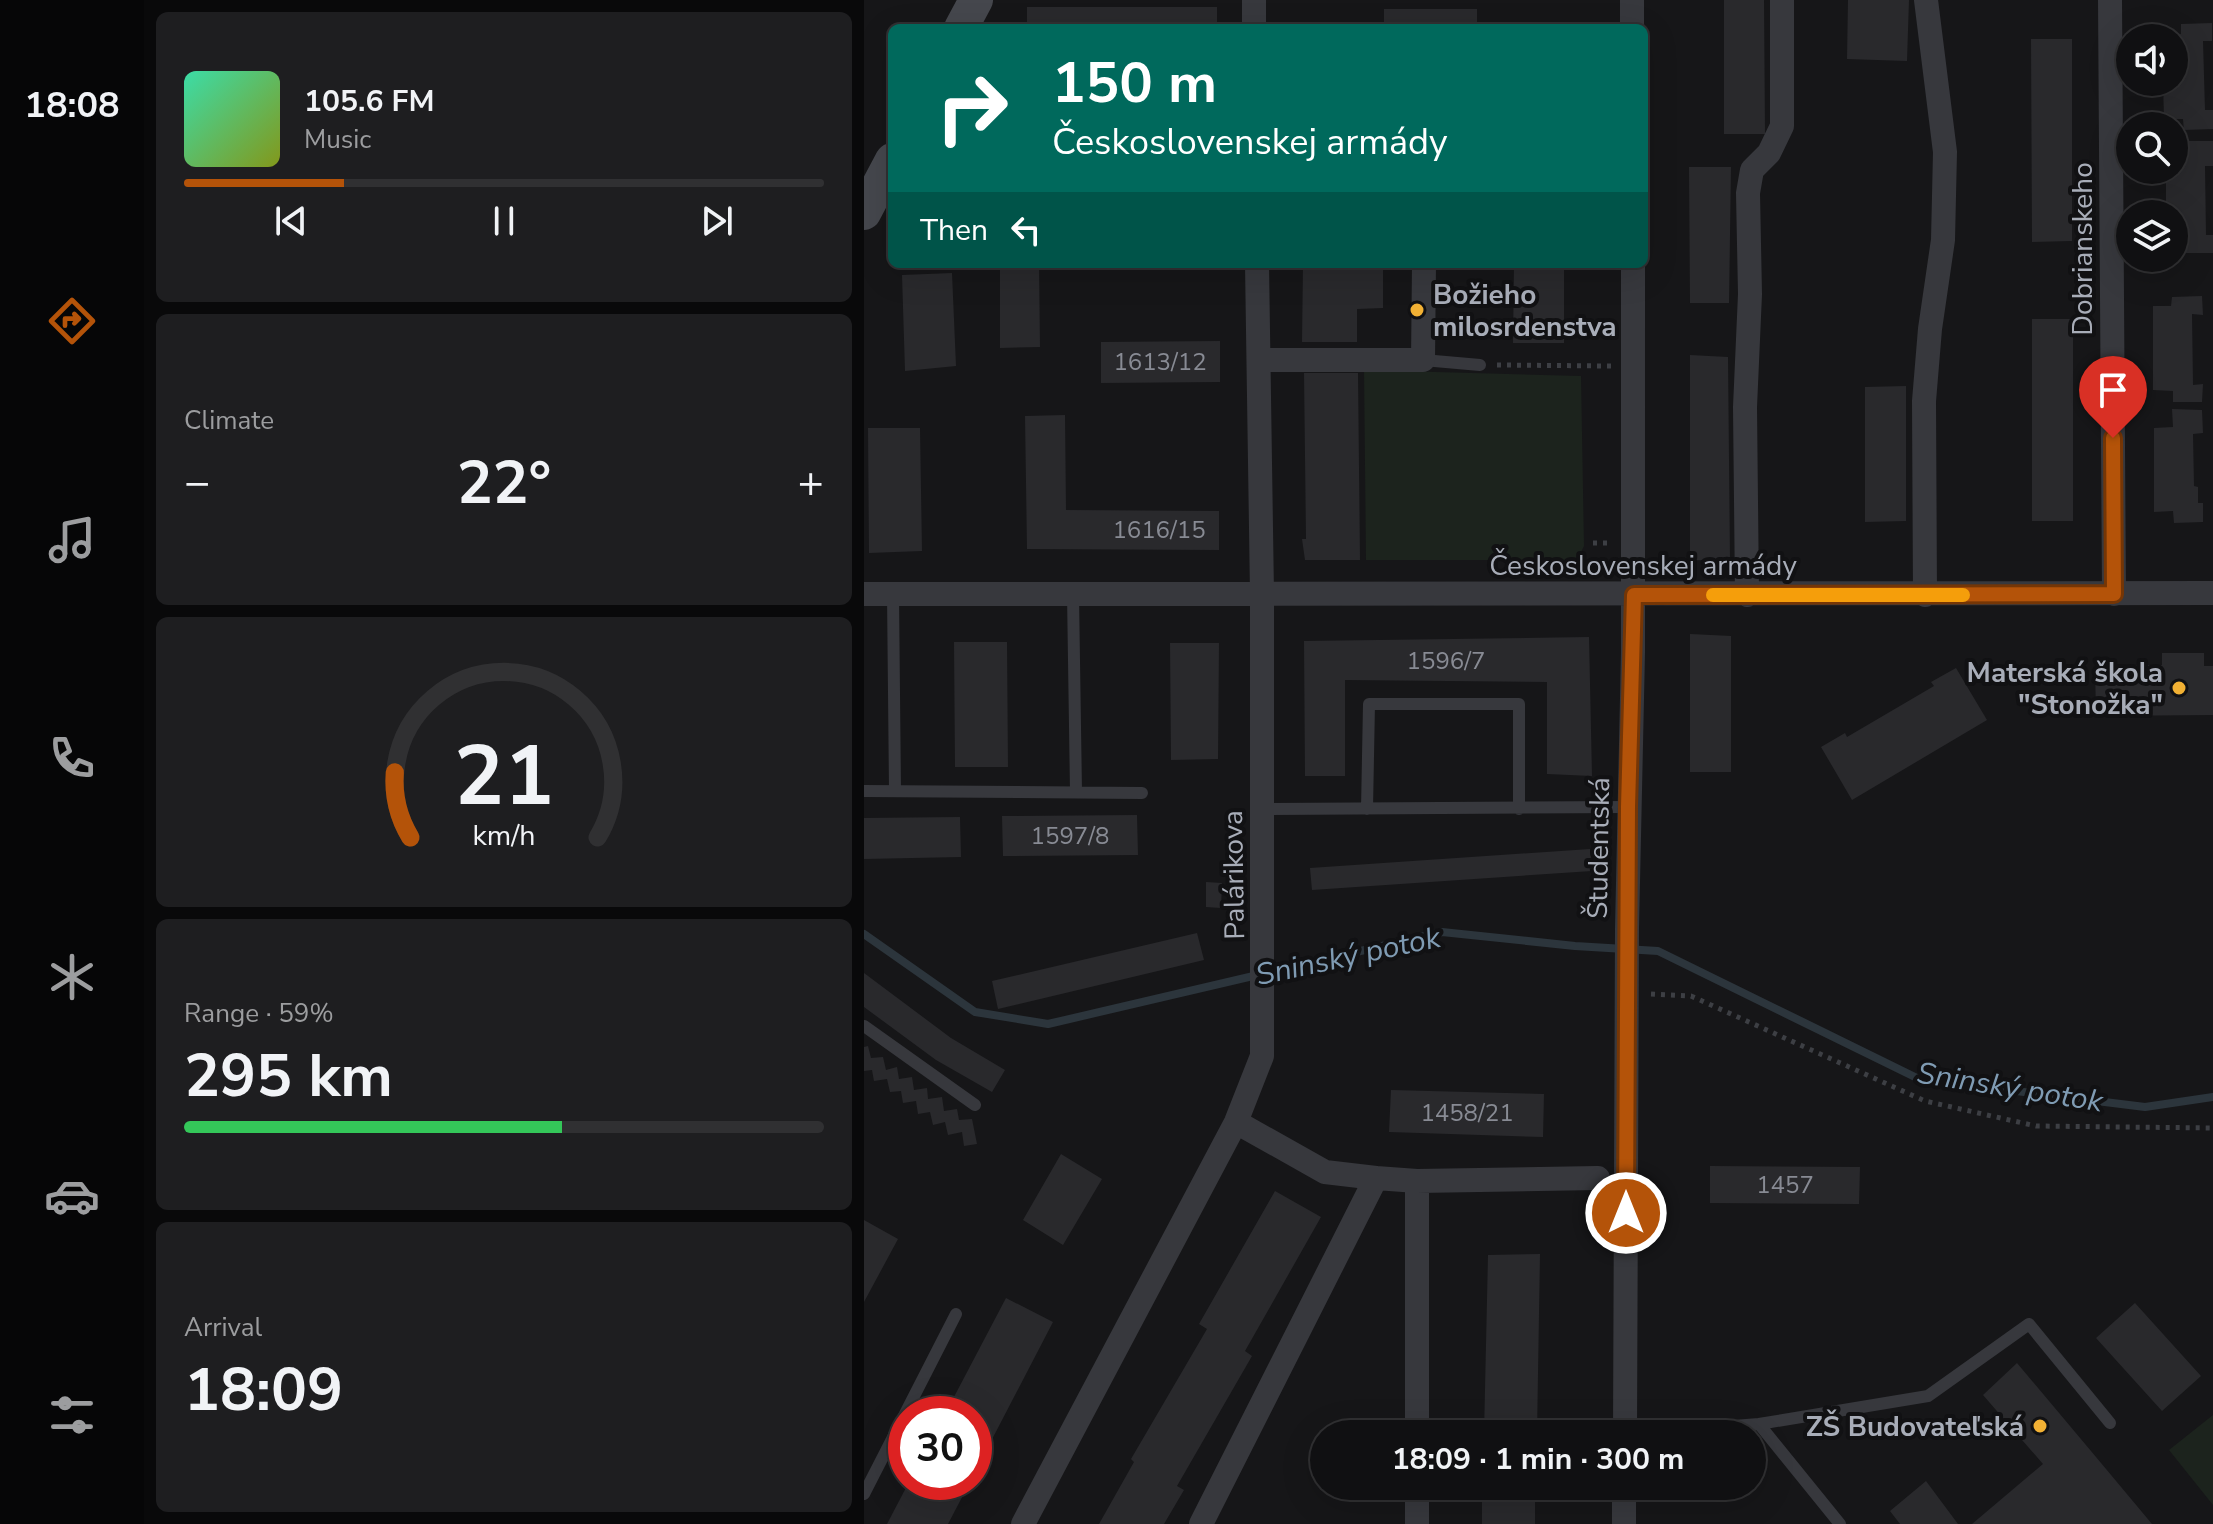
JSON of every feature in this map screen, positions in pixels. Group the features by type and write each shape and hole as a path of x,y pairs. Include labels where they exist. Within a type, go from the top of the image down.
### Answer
{"main road":[{"path":"963,24 976,0"},
{"path":"864,213 888,168"}],"street":[{"path":"1254,0 1254,24"},
{"path":"1632,0 1632,24"},
{"path":"1747,595 1745,407 1750,294 1748,193 1752,170 1769,153 1782,126 1782,0"},
{"path":"1925,595 1924,401 1930,329 1943,240 1945,152 1926,0"},
{"name":"Dobrianskeho","path":"2110,0 2114,594"},
{"name":"Palárikova","path":"1023,1524 1236,1122 1262,1056 1262,594 1257,268"},
{"path":"1260,360 1423,360 1424,268"},
{"name":"Študentská","path":"1628,1420 1626,984 1634,595 1633,268"},
{"name":"Československej armády","path":"864,594 2213,593"},
{"path":"1236,1122 1325,1172 1417,1181 1598,1178"},
{"path":"1201,1524 1376,1178"},
{"path":"1417,1181 1417,1420"},
{"path":"1417,1500 1417,1524"},
{"path":"1624,1500 1624,1524"}],"lane":[{"path":"1423,360 1480,365"},
{"path":"893,594 895,791"},
{"path":"1073,594 1076,792"},
{"path":"1367,809 1369,704 1519,704 1519,809"},
{"path":"864,791 1142,793"},
{"path":"1262,809 1628,807"},
{"path":"864,1026 975,1105"},
{"path":"864,1494 956,1314"},
{"path":"1766,1423 1928,1396 2029,1324 2110,1423"},
{"path":"1766,1433 1840,1524"}],"path":[{"path":"1480,365 1618,366"},
{"path":"1626,984 1691,996 1925,1101 2036,1126 2213,1128"}],"shaded area":[{"path":"1364,370 1581,376 1584,546 1577,560 1366,560"},
{"path":"2213,1415 2213,1505 2169,1450"}],"building":[{"path":"1724,0 1764,0 1765,134 1724,134"},
{"path":"1848,0 1909,0 1907,61 1847,59"},
{"path":"1027,7 1217,7 1217,24 1027,24"},
{"path":"1384,9 1477,9 1477,24 1384,24"},
{"path":"2212,23 2212,41 2203,41 2205,110 2213,110 2213,129 2188,130 2188,112 2164,112 2163,96 2188,96 2188,24 2181,24"},
{"path":"2031,39 2072,39 2072,241 2032,242"},
{"path":"2188,141 2213,141 2213,166 2205,166 2206,235 2213,235 2213,253 2188,253 2188,200 2166,200 2166,184 2188,184"},
{"path":"1689,167 1731,167 1729,303 1690,303"},
{"path":"1000,268 1039,268 1040,347 1000,348"},
{"path":"1303,268 1383,268 1383,308 1357,309 1357,342 1302,342"},
{"path":"1514,268 1564,268 1564,343 1513,343"},
{"path":"952,273 956,366 905,371 902,275"},
{"path":"2202,296 2203,315 2192,314 2193,385 2203,384 2202,402 2173,402 2173,391 2153,390 2153,306 2171,306 2172,297"},
{"path":"2032,319 2073,319 2073,521 2032,521"},
{"path":"1220,341 1220,382 1101,383 1101,342"},
{"path":"1690,355 1728,357 1730,561 1690,560"},
{"path":"1304,373 1358,373 1360,560 1305,560 1302,539 1306,539"},
{"path":"1906,386 1906,521 1865,522 1865,387"},
{"path":"2172,409 2202,410 2203,433 2193,434 2194,486 2198,487 2198,503 2203,503 2203,522 2174,523 2173,511 2154,512 2154,428 2173,427"},
{"path":"1065,415 1066,510 1219,511 1219,550 1027,549 1025,416"},
{"path":"868,428 920,428 922,551 869,553"},
{"path":"1690,634 1731,636 1731,772 1690,772"},
{"path":"1589,637 1592,776 1547,774 1547,682 1345,680 1345,776 1305,776 1304,641"},
{"path":"954,642 1007,642 1008,767 955,767"},
{"path":"1170,643 1219,643 1218,759 1171,760"},
{"path":"2162,653 2204,653 2204,666 2213,666 2213,715 2096,716 2095,665 2162,665"},
{"path":"1956,668 1987,720 1852,800 1821,747 1845,733 1847,737 1934,686 1931,682"},
{"path":"1137,815 1138,855 1003,856 1002,816"},
{"path":"960,817 961,857 864,859 864,818"},
{"path":"1590,849 1592,871 1312,890 1310,868"},
{"path":"1206,882 1222,883 1221,908 1206,907"},
{"path":"1197,933 1204,960 998,1009 992,981"},
{"path":"864,973 951,1038 1005,1070 992,1092 936,1060 864,1007"},
{"path":"868,1046 871,1058 883,1057 886,1070 897,1067 899,1079 912,1077 914,1090 927,1088 928,1099 942,1097 944,1111 957,1109 959,1120 972,1119 977,1144 964,1146 962,1132 948,1135 945,1122 933,1125 930,1112 918,1114 916,1101 903,1103 901,1091 890,1092 887,1079 874,1081 872,1070 864,1071 864,1047"},
{"path":"1391,1090 1544,1094 1543,1137 1389,1132"},
{"path":"1061,1154 1102,1179 1063,1245 1023,1220"},
{"path":"1710,1166 1860,1167 1859,1204 1710,1203"},
{"path":"1275,1191 1321,1217 1245,1351 1252,1356 1177,1486 1184,1490 1164,1524 1099,1524 1134,1462 1131,1459 1207,1329 1199,1324"},
{"path":"864,1220 898,1239 864,1302"},
{"path":"1540,1254 1537,1420 1484,1420 1488,1255"},
{"path":"1006,1298 1053,1322 992,1439 992,1396 954,1396"},
{"path":"2135,1303 2201,1376 2162,1411 2096,1338"},
{"name":"ZŠ Budovateľská","path":"2017,1363 2152,1524 1972,1524 2043,1464 1983,1395"},
{"name":"ZŠ Budovateľská","path":"1926,1481 1958,1524 1900,1524 1890,1511"},
{"path":"900,1500 961,1500 948,1524 887,1524"},
{"path":"1482,1500 1535,1500 1535,1524 1482,1524"}],"waterway":[{"name":"Sninský potok","path":"864,934 975,1012 1048,1024 1442,932 1658,951 1919,1079 2145,1107 2213,1097"}],"slow traffic":[{"path":"1713,595 1963,595"}],"place":[{"name":"Božieho milosrdenstva","path":"1417,310"},
{"name":"Materská škola \"Stonožka\"","path":"2179,688"},
{"name":"ZŠ Budovateľská","path":"2040,1426"}],"route":[{"path":"1626,1213 1628,807 1634,595 2114,594 2113,438"}]}
